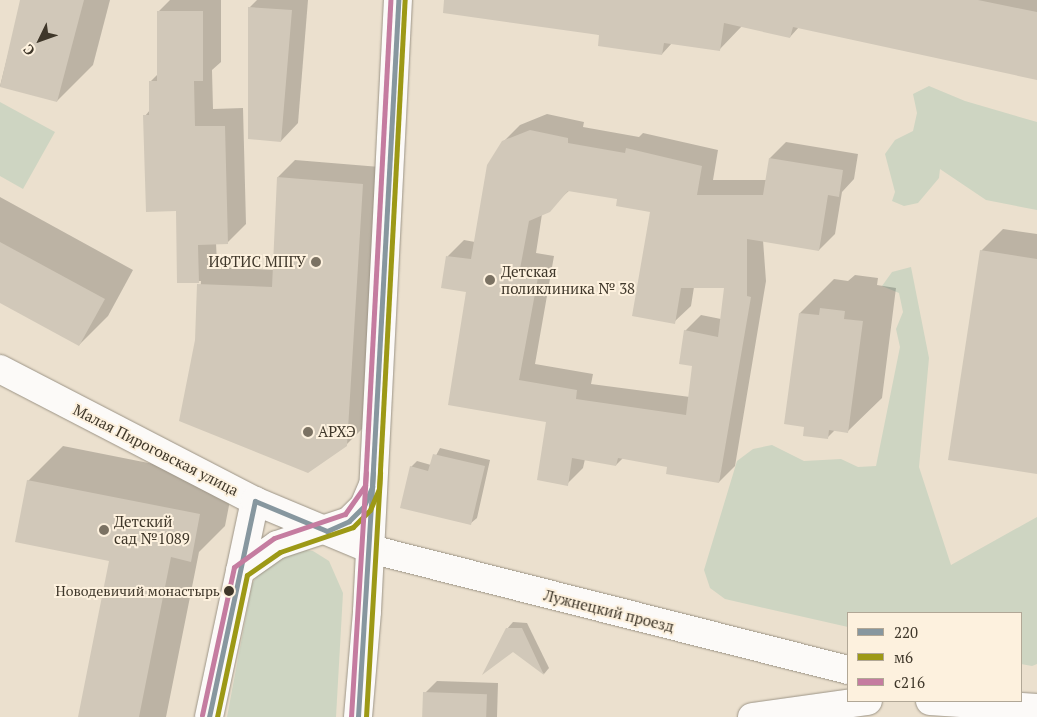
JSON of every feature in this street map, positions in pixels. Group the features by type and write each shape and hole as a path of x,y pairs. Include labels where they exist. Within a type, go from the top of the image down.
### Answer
{"street":[{"path":"358,717 370,549 398,0"},
{"name":"Малая Пироговская улица","path":"0,369 255,501 370,549"},
{"path":"240,571 277,545 326,531 349,521 364,506 372,487"},
{"path":"209,717 255,501"},
{"name":"Лужнецкий проезд","path":"370,549 847,670"},
{"path":"752,717 861,702"},
{"path":"959,702 1037,708"}],"green space":[{"path":"929,86 965,101 1037,122 1037,210 986,200 940,169 939,178 918,203 904,206 892,201 895,192 885,154 895,140 913,131 917,113 913,94"},
{"path":"0,102 55,132 23,189 0,176"},
{"path":"911,267 929,358 919,467 951,565 1037,517 1037,664 1032,666 1022,664 1022,612 847,612 847,627 725,599 710,588 704,570 737,461 753,449 772,445 804,461 841,459 858,467 876,466 900,347 896,329 903,312 899,293 882,286 892,272"},
{"path":"290,548 313,551 329,561 343,593 336,717 227,717 252,584 263,566"}],"building":[{"path":"20,0 84,0 57,102 0,87"},
{"path":"444,0 978,0 1037,12 1037,80 793,27 790,38 724,23 720,51 664,43 662,55 598,46 599,35 443,13"},
{"path":"248,7 292,10 281,142 248,139"},
{"path":"157,11 203,11 203,81 194,81 195,126 225,126 228,244 198,245 199,283 177,283 176,211 146,212 143,115 149,115 149,81 157,81"},
{"path":"530,130 568,138 568,143 625,153 626,148 702,166 697,195 763,195 769,158 843,170 839,197 828,195 819,251 747,239 747,296 751,297 719,483 666,474 667,467 618,458 616,466 572,458 568,486 537,480 546,422 448,405 466,292 441,288 446,256 471,259 487,165 502,141","holes":["568,191 617,199 616,206 650,212 632,316 675,324 681,288 724,288 718,337 684,330 679,364 692,366 686,415 576,399 577,390 519,380 539,272 520,269 529,221 550,212"]},
{"name":"ИФТИС МПГУ","path":"277,177 363,184 347,446 308,473 179,421 195,340 197,284 272,287"},
{"path":"0,242 105,299 79,346 0,303"},
{"path":"980,250 1037,259 1037,474 948,460"},
{"path":"820,308 845,311 844,319 863,321 848,433 829,430 828,439 803,436 804,427 784,424 799,313 819,315"},
{"path":"433,454 485,466 471,525 400,508 410,466 428,471"},
{"path":"27,480 200,514 191,562 171,557 139,717 78,717 109,561 15,542"},
{"path":"506,628 522,628 544,675 513,652 482,675"},
{"path":"423,692 487,694 486,717 422,717"}],"transit line":[{"name":"с216","path":"202,715 234,567 274,538 345,514 365,485 390,0"},
{"name":"220","path":"209,717 255,501 327,531 349,521 364,506 372,487 398,0"},
{"name":"м6","path":"217,717 247,575 280,552 353,527 370,510 379,489 405,0"},
{"name":"с216","path":"351,717 366,472"},
{"name":"220","path":"358,717 373,472"},
{"name":"м6","path":"366,717 380,472"}],"place":[{"name":"ИФТИС МПГУ","path":"316,262"},
{"name":"Детская поликлиника № 38","path":"490,280"},
{"name":"АРХЭ","path":"308,432"},
{"name":"Детский сад №1089","path":"104,530"},
{"name":"Новодевичий монастырь","path":"229,591"}]}
